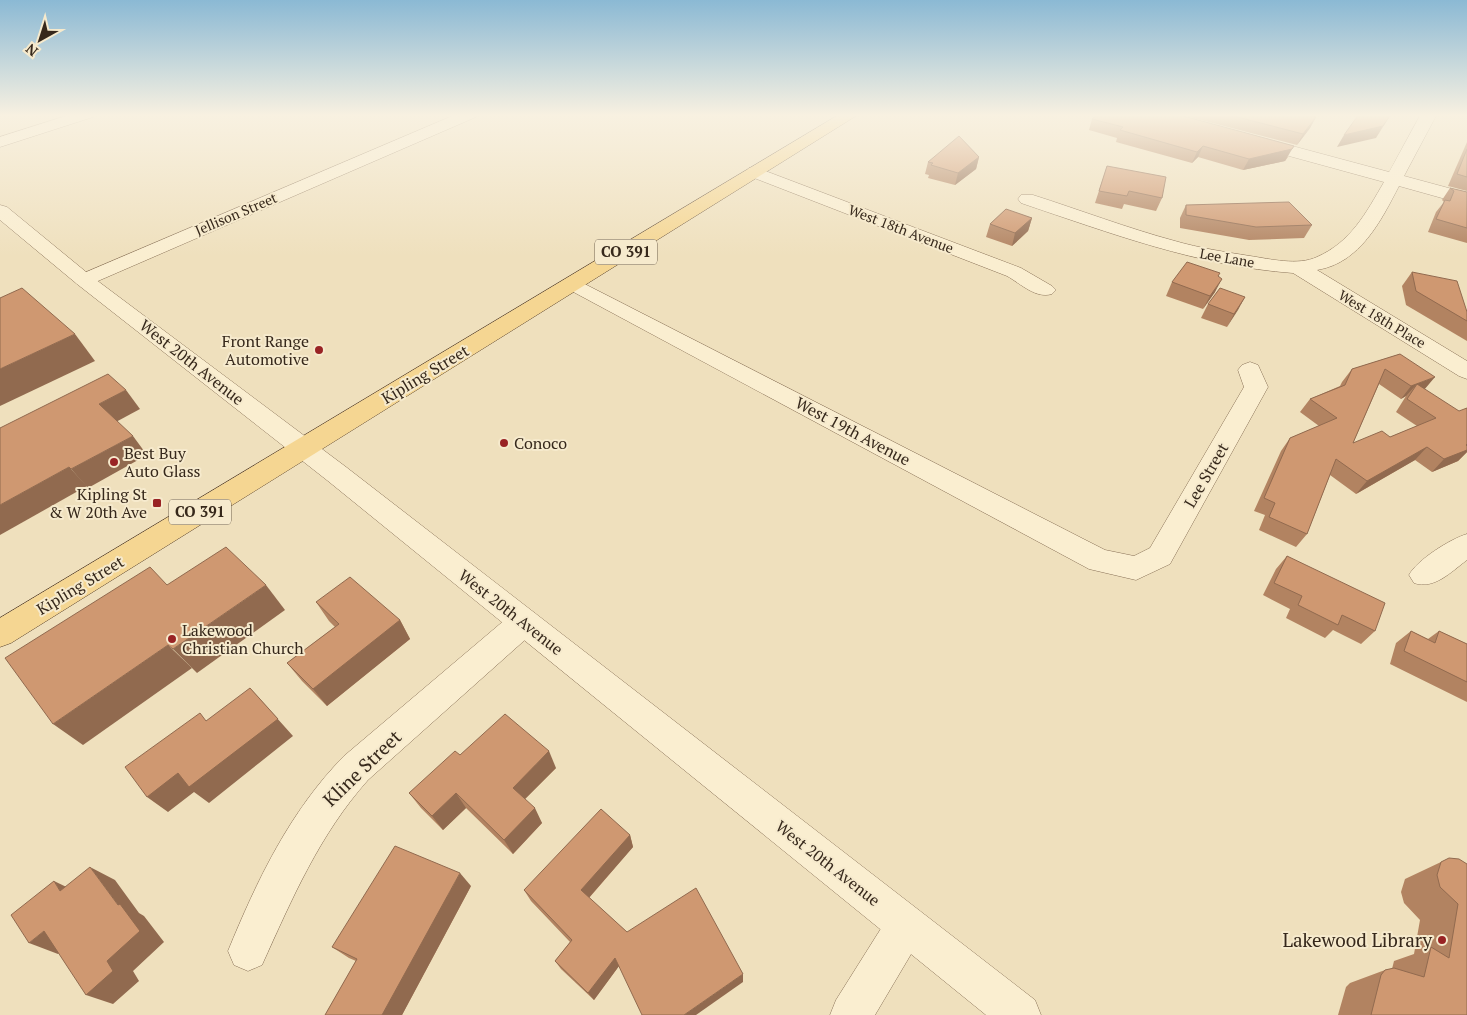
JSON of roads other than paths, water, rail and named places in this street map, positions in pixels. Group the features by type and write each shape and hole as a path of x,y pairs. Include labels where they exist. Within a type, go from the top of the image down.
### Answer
{"main road":[{"name":"Kipling Street","path":"0,634 773,161"}],"street":[{"name":"Jellison Street","path":"84,280 360,161"},
{"path":"1329,161 1467,199"},
{"path":"1394,179 1403,161"},
{"name":"West 18th Avenue","path":"755,172 1014,272 1044,290"},
{"name":"Lee Lane","path":"1027,199 1169,246 1236,261 1298,267 1322,263 1348,248 1368,227 1394,179"},
{"name":"West 20th Avenue","path":"0,211 84,280 304,448 1020,1015"},
{"name":"West 18th Place","path":"1298,267 1467,371"},
{"name":"West 19th Avenue","path":"573,284 1099,561 1136,568"},
{"name":"Lee Street","path":"1136,568 1160,556 1256,387 1250,370"},
{"path":"1424,576 1467,545"},
{"name":"Kline Street","path":"248,951 291,857 311,821 332,791 524,622"},
{"path":"851,1015 906,925"}],"place":[{"name":"Front Range Automotive","path":"319,350"},
{"name":"Conoco","path":"504,443"},
{"name":"Best Buy Auto Glass","path":"114,462"},
{"name":"Kipling St & W 20th Ave","path":"157,503"},
{"name":"Lakewood Christian Church","path":"172,639"},
{"name":"Lakewood Library","path":"1442,940"}]}
